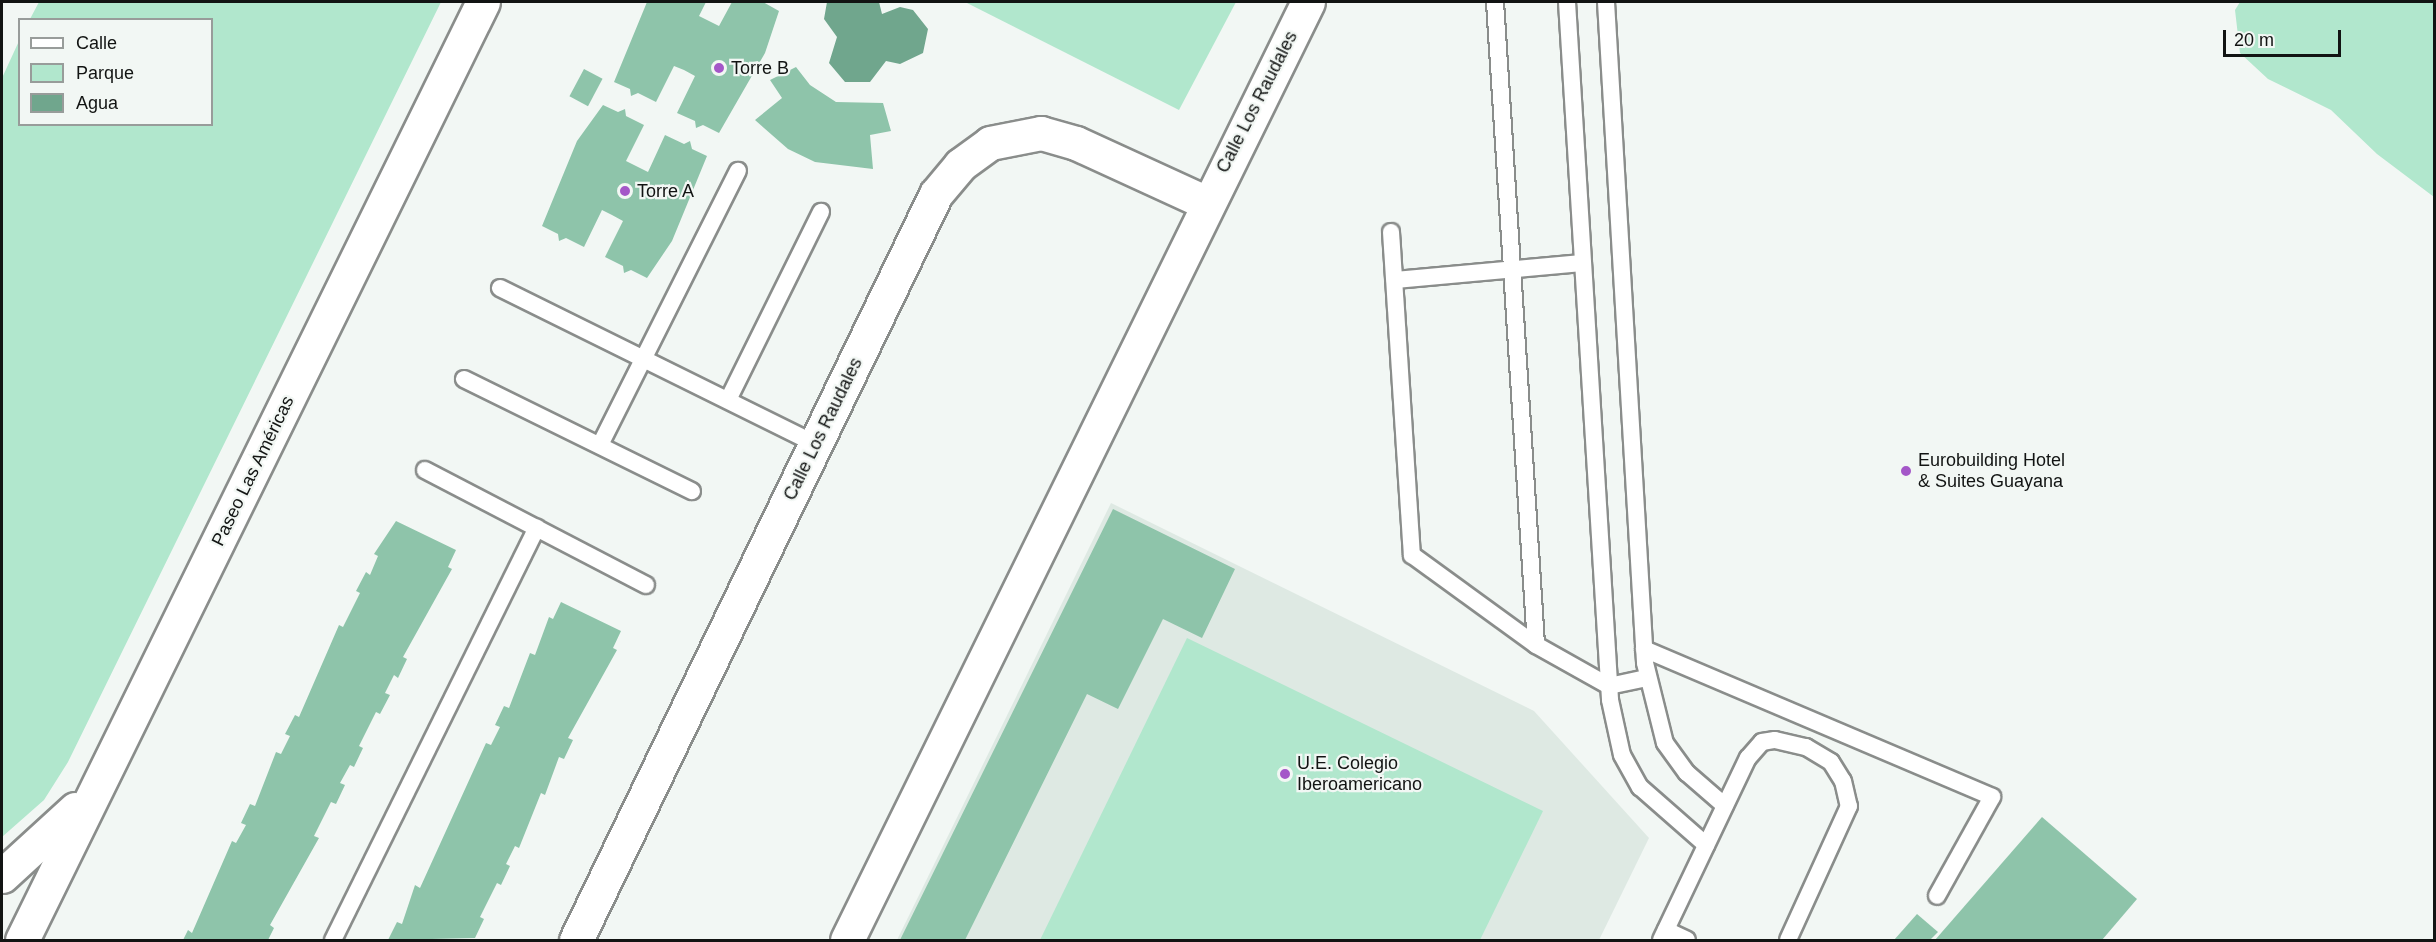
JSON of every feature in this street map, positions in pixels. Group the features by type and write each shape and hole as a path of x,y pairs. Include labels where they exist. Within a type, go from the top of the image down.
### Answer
{"street":[{"name":"Paseo Las Américas","path":"22,940 483,2"},
{"name":"Calle Los Raudales","path":"847,940 1207,203 1308,2"},
{"name":"Calle Los Raudales","path":"576,940 936,194 960,165 990,143 1041,133 1076,142 1207,203"},
{"path":"2,876 58,830 105,772"}],"lane":[{"path":"1495,2 1536,645"},
{"path":"1567,2 1609,686 1622,755 1640,787 1706,845"},
{"path":"1606,2 1647,678 1665,743 1687,773 1725,806"},
{"path":"600,445 738,171"},
{"path":"728,400 821,212"},
{"path":"1391,232 1412,555 1536,645 1609,686 1647,678"},
{"path":"1395,280 1582,263"},
{"path":"500,288 816,444"},
{"path":"464,379 692,491"},
{"path":"425,470 646,585"},
{"path":"333,940 537,528"},
{"path":"1644,649 1992,796 1937,896"},
{"path":"1687,940 1663,935 1748,758 1762,742 1785,741 1818,753 1843,781 1848,814 1788,940"}],"shaded area":[{"name":"U.E. Colegio Iberoamericano","path":"1111,503 1534,711 1649,838 1599,940 897,940"}],"green space":[{"path":"39,2 441,2 68,762 44,800 2,837 2,78 18,43 18,126 213,126 213,18 31,18"},
{"path":"965,2 1236,2 1179,110"},
{"path":"2240,2 2434,2 2434,197 2377,154 2331,110 2268,79 2240,53 2235,10"},
{"path":"1187,638 1543,811 1480,940 1040,940"}],"water":[{"path":"827,2 879,2 882,14 900,7 913,10 928,29 923,53 900,64 886,61 870,82 845,82 829,63 837,37 824,19"}],"building":[{"name":"Torre B","path":"647,2 706,2 699,16 719,26 732,2 763,2 779,11 765,53 719,133 703,125 696,128 695,121 677,113 695,76 684,70 674,66 656,102 638,93 631,96 630,89 614,82"},
{"path":"796,67 810,85 836,102 883,103 891,131 870,135 873,169 815,162 788,149 755,120 782,98 770,80"},
{"path":"584,69 603,79 588,106 569,96"},
{"name":"Torre A","path":"603,105 618,112 625,109 626,116 644,125 626,161 648,172 665,135 684,144 690,141 692,149 707,156 672,241 647,278 631,270 624,273 623,266 605,257 623,221 602,210 584,247 566,238 559,241 558,234 542,226 577,141"},
{"path":"1113,509 1235,569 1202,638 1163,619 1118,709 1087,694 965,940 900,940"},
{"path":"396,521 456,550 448,567 452,569 403,657 407,659 398,678 394,675 385,693 390,695 380,714 376,712 359,746 363,748 354,767 350,765 340,783 345,785 336,804 331,802 314,836 319,838 270,925 274,928 268,940 183,940 188,930 192,933 232,841 236,843 246,825 241,823 250,804 255,806 276,752 281,754 290,736 285,734 295,715 299,717 339,625 343,627 360,593 356,591 366,572 370,575 378,556 374,554"},
{"path":"561,602 621,631 613,648 617,650 568,738 573,740 564,759 559,757 545,795 541,793 519,848 515,846 506,864 510,866 501,885 497,883 480,917 484,919 475,938 388,940 397,922 402,924 415,885 420,888 486,743 491,745 500,727 495,725 504,706 509,708 530,653 535,655 549,617 553,619"},
{"path":"2042,817 2137,899 2102,940 1935,940"},
{"path":"1917,914 1938,932 1930,940 1894,940"}],"place":[{"name":"Torre B","path":"719,68"},
{"name":"Torre A","path":"625,191"},
{"name":"Eurobuilding Hotel & Suites Guayana","path":"1906,471"},
{"name":"U.E. Colegio Iberoamericano","path":"1285,774"}]}
